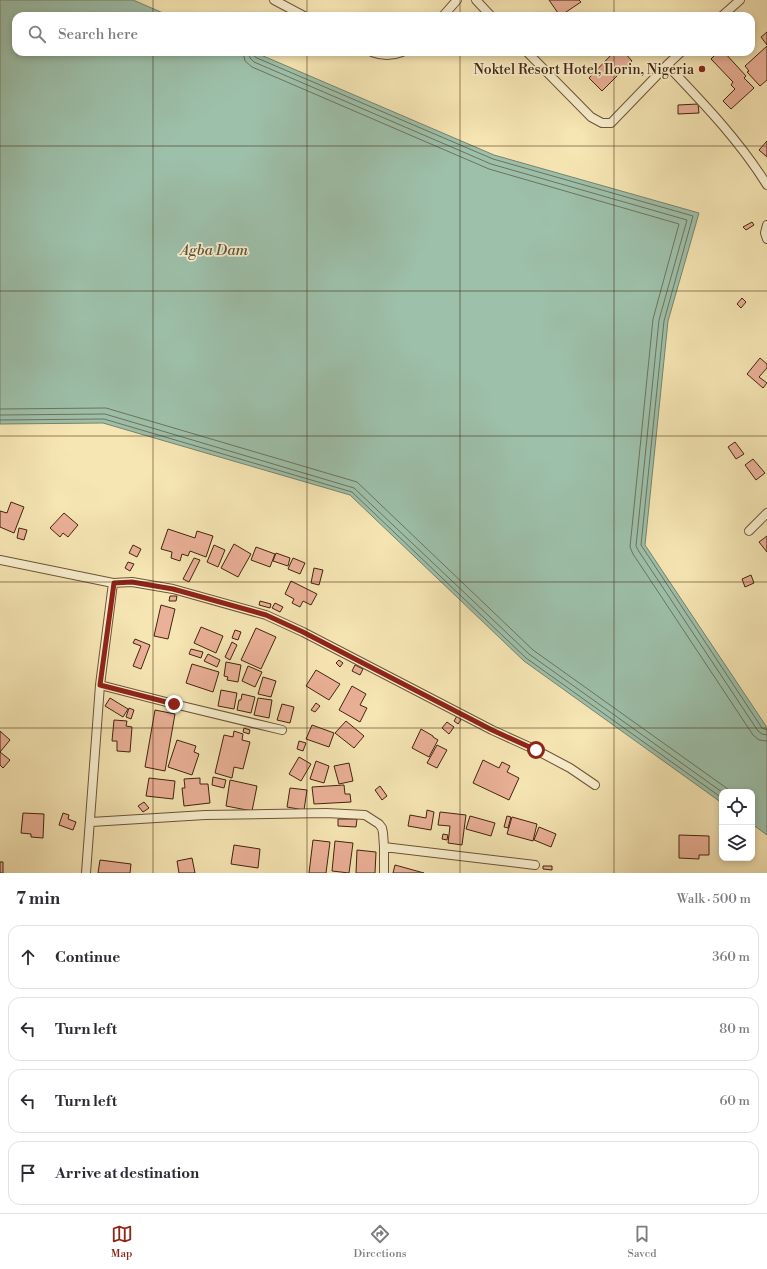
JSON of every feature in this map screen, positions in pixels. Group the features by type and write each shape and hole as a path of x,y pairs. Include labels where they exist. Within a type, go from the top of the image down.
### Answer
{"street":[{"path":"274,0 296,12"},
{"path":"446,12 457,0"},
{"path":"476,0 487,12"},
{"path":"726,12 740,0"},
{"path":"531,56 591,117 602,123 611,123 676,56"},
{"path":"666,65 733,137 767,184"},
{"path":"767,225 765,232 767,239"},
{"path":"750,531 767,513"},
{"path":"0,560 114,583 132,582 173,589 266,615 303,632 492,730 536,750 570,768 595,786"},
{"path":"86,873 100,685 114,583"},
{"path":"100,685 282,730"},
{"path":"91,822 220,815 326,813 365,815 379,824 383,833 384,873"},
{"path":"384,847 535,865"}],"water":[{"name":"Agba Dam","path":"0,0 133,0 161,12 12,12 12,56 263,56 494,155 699,213 668,321 645,545 766,726 767,835 755,826 755,789 719,789 719,801 524,661 350,495 103,423 0,424"}],"building":[{"path":"549,0 579,0 581,2 566,12 557,12"},
{"path":"767,32 767,45 761,37"},
{"path":"767,46 767,80 760,86 747,72 749,71 745,66"},
{"path":"610,56 628,56 632,61 602,91 589,78"},
{"path":"714,56 728,56 746,76 744,78 754,88 731,109 723,101 735,89 731,85 733,82 711,59"},
{"path":"698,104 699,113 678,114 678,105"},
{"path":"767,141 767,157 759,150"},
{"path":"752,222 754,225 746,230 743,227"},
{"path":"742,298 746,302 741,308 737,304"},
{"path":"760,358 767,364 767,368 759,377 767,383 763,388 747,374"},
{"path":"735,442 744,454 736,459 728,447"},
{"path":"753,459 765,473 756,480 745,465"},
{"path":"11,502 24,507 14,533 0,527 0,511 7,513"},
{"path":"64,513 78,525 68,537 63,533 60,537 50,528"},
{"path":"19,528 27,530 24,540 17,538"},
{"path":"168,529 195,538 197,531 213,536 206,557 190,551 188,556 182,554 180,561 171,558 172,552 161,549"},
{"path":"767,536 767,552 759,542"},
{"path":"234,544 251,554 238,577 221,568"},
{"path":"133,545 141,549 137,557 129,553"},
{"path":"214,545 225,550 218,567 207,562"},
{"path":"256,547 275,554 270,567 251,560"},
{"path":"276,553 290,558 288,566 273,561"},
{"path":"194,558 200,560 189,582 183,579"},
{"path":"293,558 305,563 300,574 288,569"},
{"path":"128,562 134,564 130,571 125,568"},
{"path":"314,568 323,570 319,585 311,583"},
{"path":"751,575 754,583 745,587 742,579"},
{"path":"291,581 317,594 311,605 303,601 300,607 292,603 294,599 285,594"},
{"path":"170,596 177,596 176,601 169,601"},
{"path":"260,601 271,604 270,608 259,605"},
{"path":"275,603 283,607 280,612 272,608"},
{"path":"161,605 175,609 168,639 154,636"},
{"path":"201,627 223,636 216,653 194,643"},
{"path":"256,628 276,637 261,669 241,660"},
{"path":"235,630 241,632 238,640 232,638"},
{"path":"135,639 150,645 141,669 133,666 141,646 133,643"},
{"path":"232,642 237,645 230,660 225,657"},
{"path":"191,649 203,652 201,658 189,654"},
{"path":"208,654 220,660 217,667 204,661"},
{"path":"339,660 343,663 340,667 336,663"},
{"path":"226,662 241,665 238,682 227,680 228,677 224,676"},
{"path":"192,664 219,672 213,692 186,683"},
{"path":"355,665 363,669 360,675 352,671"},
{"path":"248,666 262,672 255,687 242,681"},
{"path":"316,670 340,684 329,700 306,686"},
{"path":"263,677 276,681 271,697 258,694"},
{"path":"352,686 366,694 360,705 367,708 360,722 339,710"},
{"path":"221,690 237,693 234,709 218,706"},
{"path":"242,694 255,697 251,713 237,710"},
{"path":"110,698 128,709 123,717 105,706"},
{"path":"258,698 272,700 269,718 254,715"},
{"path":"316,703 320,706 315,712 311,710"},
{"path":"282,704 294,707 290,723 277,720"},
{"path":"129,708 134,710 131,719 126,717"},
{"path":"155,710 175,714 165,771 145,767"},
{"path":"457,716 461,720 458,724 454,721"},
{"path":"114,720 127,721 126,726 132,727 130,752 117,751 117,741 112,741"},
{"path":"346,721 364,736 354,748 335,733"},
{"path":"447,722 454,727 449,734 442,728"},
{"path":"312,725 334,733 329,747 306,739"},
{"path":"244,728 250,730 249,734 243,732"},
{"path":"421,729 438,740 429,757 412,748"},
{"path":"0,731 10,740 0,752"},
{"path":"234,731 243,734 242,740 250,742 243,769 234,767 232,778 215,773 224,735 233,737"},
{"path":"177,740 196,746 194,752 199,754 192,775 168,767"},
{"path":"299,741 306,743 303,751 297,749"},
{"path":"437,745 447,750 437,768 427,763"},
{"path":"0,752 10,760 3,768 0,765"},
{"path":"299,757 311,764 301,781 289,774"},
{"path":"483,760 499,768 502,762 510,766 507,772 519,778 509,800 473,783"},
{"path":"316,761 329,766 324,783 310,779"},
{"path":"349,763 353,781 339,784 334,766"},
{"path":"213,777 226,780 224,788 212,785"},
{"path":"149,778 175,781 173,799 146,796"},
{"path":"200,778 200,784 208,784 210,803 184,806 182,788 185,788 184,779"},
{"path":"230,780 257,786 252,811 226,806"},
{"path":"344,785 345,794 350,794 351,802 314,804 312,787"},
{"path":"380,786 387,796 382,800 375,790"},
{"path":"290,788 307,790 304,810 287,807"},
{"path":"144,802 149,808 143,812 138,806"},
{"path":"427,810 434,812 431,830 408,826 410,815 426,818"},
{"path":"440,812 466,815 462,845 448,843 450,826 438,825"},
{"path":"23,813 44,814 43,838 31,837 31,834 21,833"},
{"path":"63,813 69,815 68,819 76,822 73,830 59,825"},
{"path":"470,816 495,823 491,836 466,829"},
{"path":"507,816 511,817 508,828 504,827"},
{"path":"512,817 537,824 533,841 507,834"},
{"path":"338,819 357,819 356,827 338,826"},
{"path":"539,827 556,834 551,847 534,840"},
{"path":"443,834 448,835 447,840 442,839"},
{"path":"679,835 709,836 709,855 699,855 699,859 679,858"},
{"path":"313,840 330,842 326,873 309,873"},
{"path":"335,841 353,843 349,873 332,871"},
{"path":"234,845 260,849 258,868 231,864"},
{"path":"357,850 376,852 375,873 356,873"},
{"path":"192,858 195,873 179,873 177,861"},
{"path":"100,860 131,864 130,873 98,873"},
{"path":"0,862 3,862 3,873 0,873"},
{"path":"395,865 424,873 393,873"},
{"path":"543,866 552,866 552,870 543,869"}],"place":[{"name":"Noktel Resort Hotel, Ilorin, Nigeria","path":"702,69"}],"route":[{"path":"174,704 100,685 114,583 132,582 173,589 266,615 303,632 492,730 536,750"}]}
